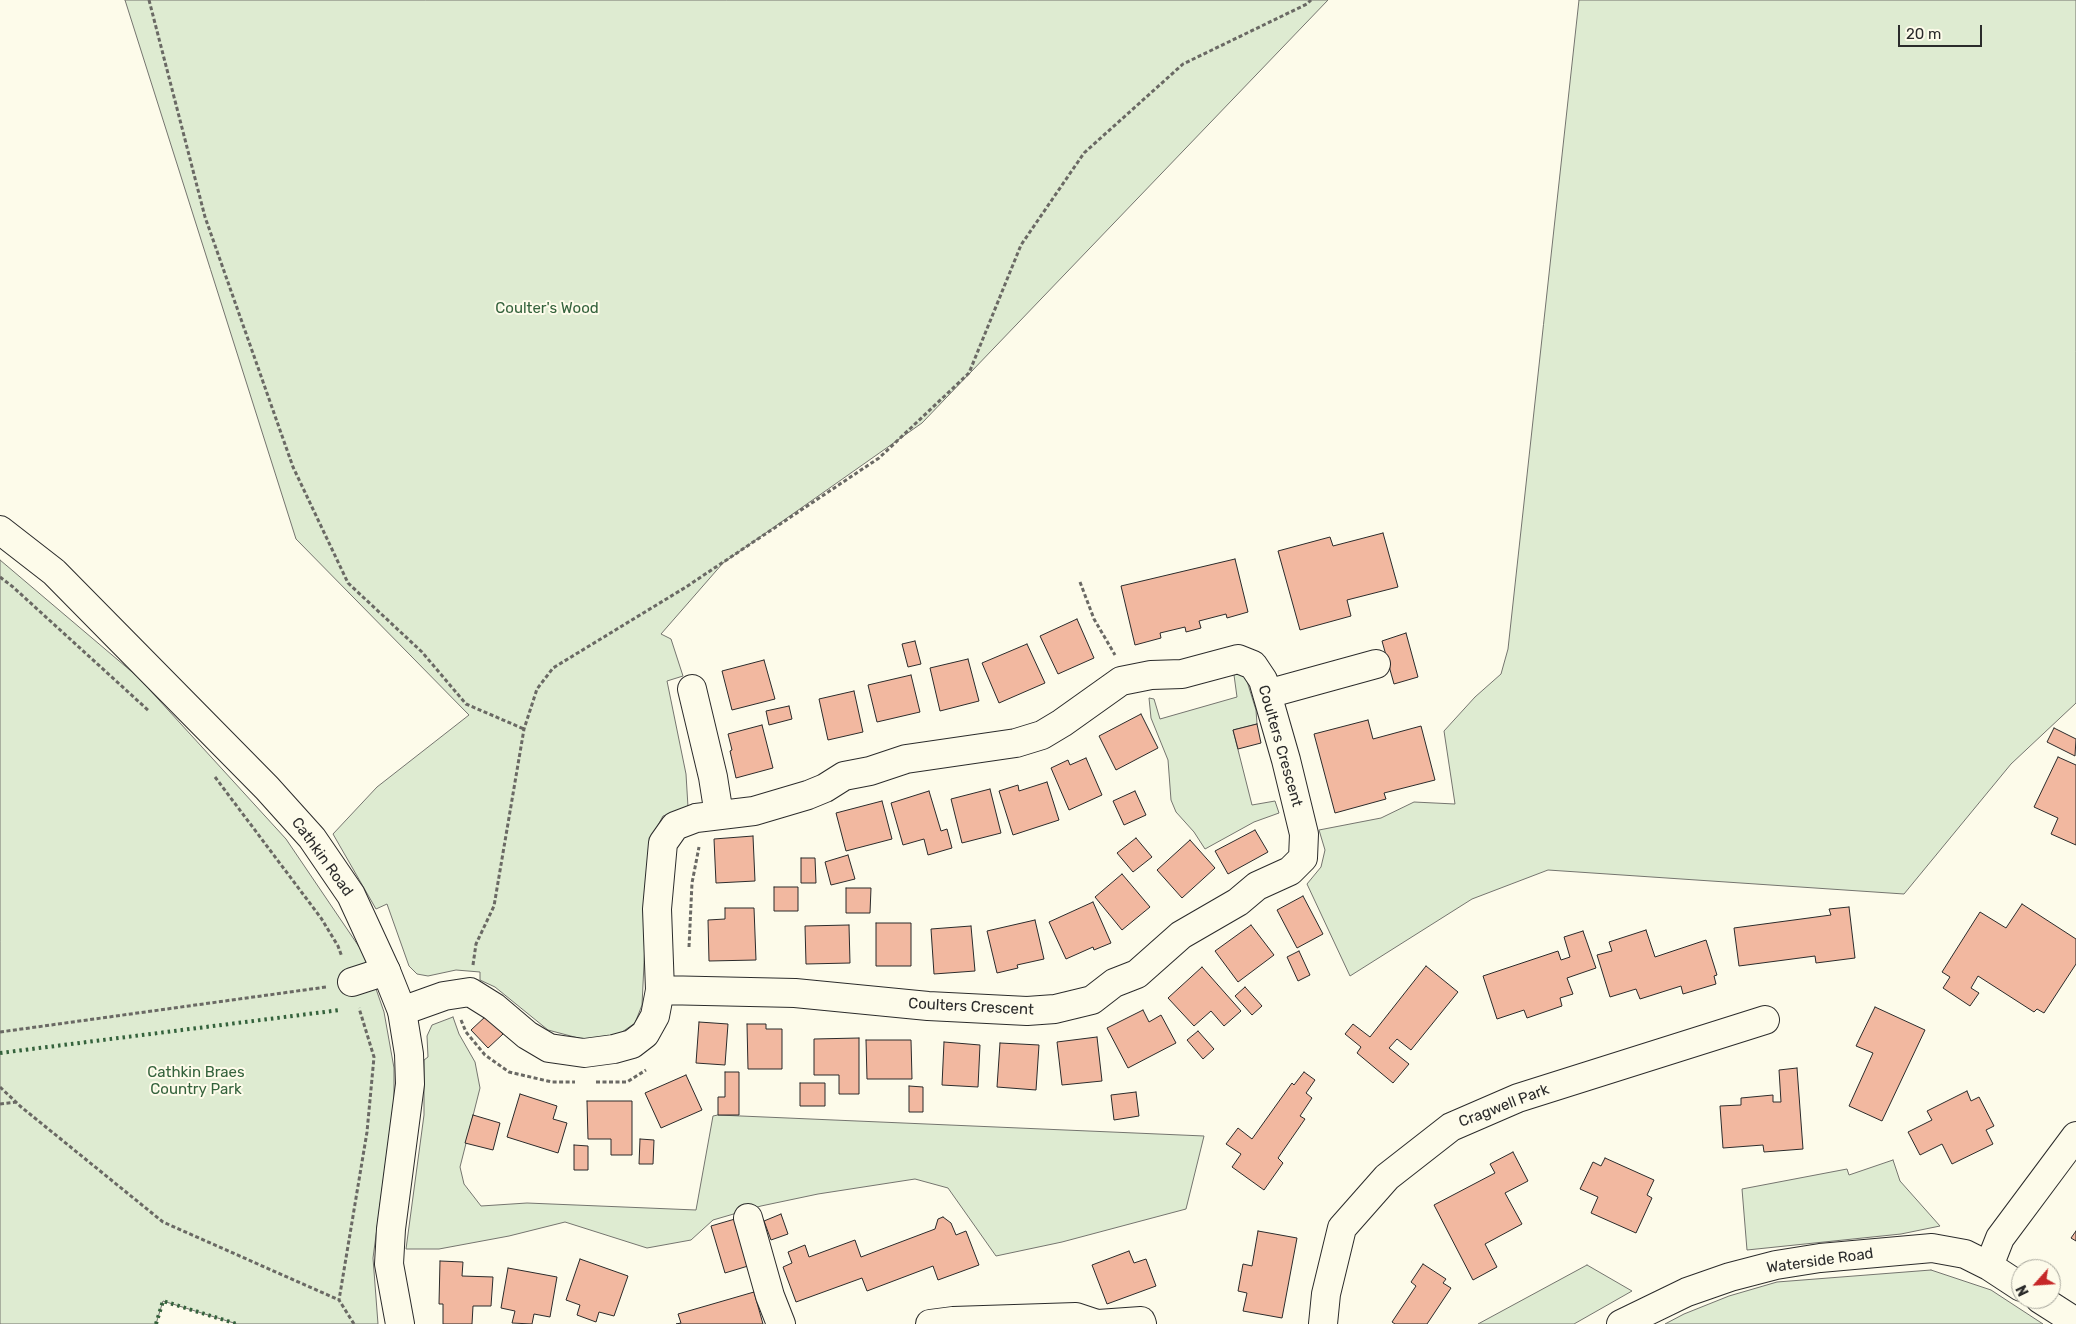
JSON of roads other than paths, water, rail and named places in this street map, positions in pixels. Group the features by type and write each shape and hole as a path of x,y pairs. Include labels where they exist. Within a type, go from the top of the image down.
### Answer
{"street":[{"name":"Cathkin Road","path":"0,530 54,572 267,788 312,838 351,894 402,1011 409,1054 410,1084 391,1229 389,1264 400,1324"},
{"name":"Coulters Crescent","path":"402,1011 444,996 470,992 494,1007 527,1035 549,1048 584,1053 614,1049 632,1044 645,1034 655,1016 660,990 657,909 663,843 675,826 696,818 754,811 808,795 825,788 844,776 870,771 906,758 1016,743 1042,735 1062,723 1120,681 1151,675 1182,674 1238,659 1253,665 1263,680 1286,760 1304,834 1303,858 1290,870 1257,886 1238,902 1181,935 1137,974 1114,983 1092,1000 1055,1009 1027,1011 928,1006 795,993 660,990"},
{"path":"1267,694 1376,664"},
{"path":"692,689 713,777 719,815"},
{"path":"352,982 386,971"},
{"name":"Cragwell Park","path":"1323,1324 1326,1294 1342,1228 1387,1177 1451,1127 1518,1098 1765,1020"},
{"path":"1989,1266 2000,1238 2076,1136"},
{"path":"748,1218 770,1296 781,1324"},
{"name":"Waterside Road","path":"1621,1324 1687,1292 1730,1277 1776,1265 1820,1258 1932,1248 1965,1254 1989,1266 2011,1280"},
{"path":"2056,1309 2076,1322"},
{"path":"930,1324 953,1321 1066,1317 1076,1317 1097,1324 1141,1321 1142,1324"}],"park label":[{"name":"Coulter's Wood","path":"547,309"},
{"name":"Cathkin Braes Country Park","path":"196,1082"}]}
